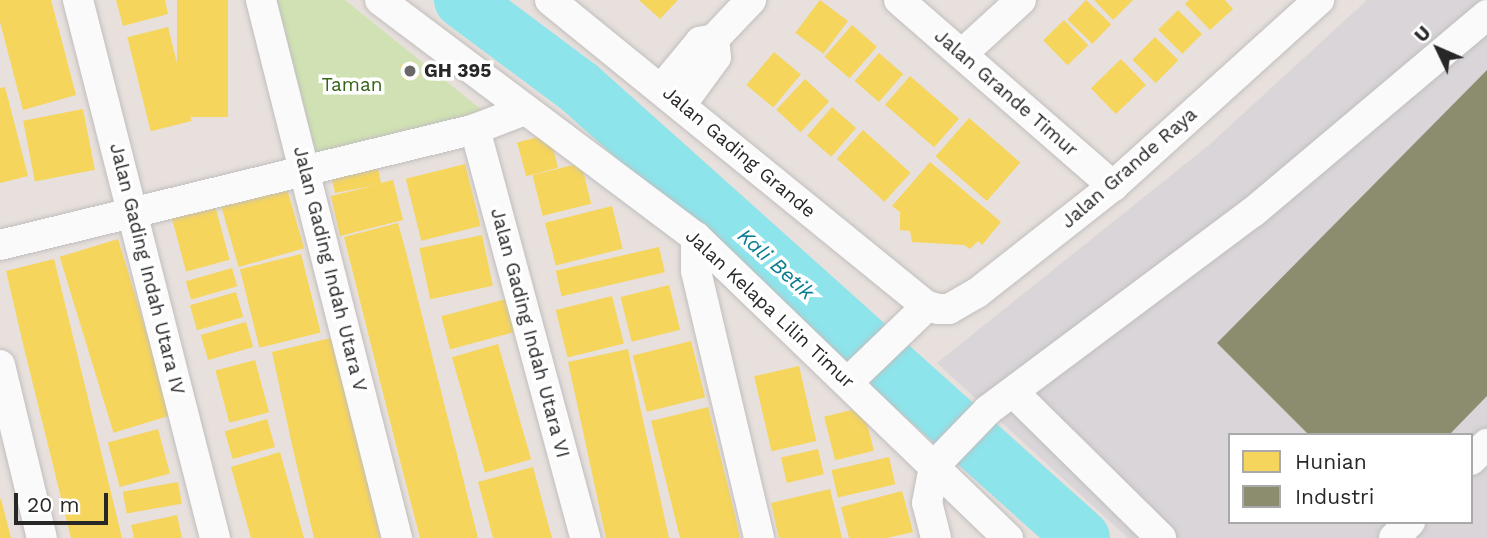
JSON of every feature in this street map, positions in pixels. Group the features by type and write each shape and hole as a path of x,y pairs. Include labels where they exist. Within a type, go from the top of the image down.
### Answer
{"street":[{"name":"Jalan Gading Indah Utara IV","path":"78,0 215,538"},
{"name":"Jalan Gading Indah Utara V","path":"261,0 307,170 397,538"},
{"name":"Jalan Kelapa Lilin Timur","path":"380,0 522,111 696,237 857,382 927,458 1008,538"},
{"name":"Jalan Gading Grande","path":"550,0 672,96 923,309"},
{"path":"672,96 716,57 714,40 751,0"},
{"name":"Jalan Grande Timur","path":"899,0 1113,186"},
{"path":"962,54 1021,0"},
{"name":"Jalan Grande Raya","path":"923,309 949,309 977,293 1113,186 1319,0"},
{"path":"936,538 927,503 927,458 960,441 988,410 1253,212 1487,15"},
{"path":"0,245 475,129 522,111"},
{"name":"Jalan Gading Indah Utara VI","path":"475,129 584,538"},
{"path":"696,237 696,271 759,538"},
{"path":"857,382 923,309"},
{"path":"0,365 42,538"},
{"path":"1013,392 1161,538"},
{"path":"1473,458 1487,444"},
{"path":"1394,538 1408,524"}],"shaded area":[{"path":"1367,0 1487,0 1487,538 1128,538 937,363 1209,145"}],"green space":[{"name":"Taman","path":"270,0 345,0 483,111 306,161"}],"building: Hunian":[{"path":"0,0 51,0 76,95 23,110 0,22"},
{"path":"116,0 165,0 168,14 123,26"},
{"path":"177,0 228,0 228,117 177,117"},
{"path":"639,0 678,0 660,19"},
{"path":"820,0 848,21 823,54 795,33"},
{"path":"1086,0 1111,24 1092,44 1067,19"},
{"path":"1094,0 1133,0 1113,20"},
{"path":"1189,0 1225,0 1233,9 1210,30 1185,4"},
{"path":"1178,10 1202,34 1182,54 1158,30"},
{"path":"1064,20 1088,45 1067,65 1043,40"},
{"path":"852,25 877,47 849,78 824,57"},
{"path":"168,27 191,121 151,131 127,37"},
{"path":"1155,37 1178,60 1156,83 1132,60"},
{"path":"774,52 801,74 773,107 746,85"},
{"path":"879,53 903,74 879,102 855,81"},
{"path":"1121,59 1146,85 1116,114 1091,88"},
{"name":"GH 395","path":"416,62 419,77 403,80 400,65"},
{"path":"910,76 959,119 934,147 885,105"},
{"path":"805,79 829,102 800,132 776,110"},
{"path":"5,87 28,176 0,183 0,88"},
{"path":"832,107 856,128 831,157 807,136"},
{"path":"83,109 95,170 35,182 23,121"},
{"path":"969,118 1020,163 987,201 936,156"},
{"path":"863,130 911,173 884,202 837,159"},
{"path":"549,134 558,168 526,176 517,143"},
{"path":"375,155 381,183 393,180 403,220 340,236 331,196 376,185 335,193 329,166"},
{"path":"930,162 1001,222 982,245 978,241 970,249 964,245 912,242 910,231 900,230 900,212 892,206"},
{"path":"581,163 591,204 543,216 532,175"},
{"path":"465,164 480,226 421,241 406,179"},
{"path":"285,182 304,248 239,267 220,201"},
{"path":"213,198 230,260 186,271 170,210"},
{"path":"612,206 623,249 556,265 545,223"},
{"path":"398,223 478,538 420,538 398,453 344,237"},
{"path":"482,235 493,286 430,299 419,248"},
{"path":"118,239 172,415 113,433 60,257"},
{"path":"659,247 665,272 562,296 556,271"},
{"path":"301,254 321,333 259,348 240,269"},
{"path":"54,259 122,538 71,538 23,344 6,271"},
{"path":"232,268 237,286 191,299 186,281"},
{"path":"669,285 680,330 632,342 620,297"},
{"path":"236,292 243,317 197,330 190,305"},
{"path":"612,296 624,344 568,358 556,310"},
{"path":"506,299 515,332 450,349 441,316"},
{"path":"246,322 253,347 208,360 201,335"},
{"path":"335,337 380,538 314,538 292,445 272,352"},
{"path":"691,341 705,397 647,412 633,356"},
{"path":"498,344 531,459 485,473 452,357"},
{"path":"628,349 669,538 606,538 568,362"},
{"path":"255,360 269,412 229,423 215,371"},
{"path":"799,366 816,441 772,451 754,376"},
{"path":"708,407 740,538 680,538 651,421"},
{"path":"863,407 874,451 835,460 824,417"},
{"path":"267,419 275,447 233,459 225,431"},
{"path":"158,429 170,473 120,487 108,442"},
{"path":"818,449 824,474 787,483 781,458"},
{"path":"280,452 304,538 251,538 231,467"},
{"path":"889,457 895,484 838,498 832,470"},
{"path":"533,467 552,538 493,538 478,482"},
{"path":"178,482 182,504 127,513 123,492"},
{"path":"830,489 842,538 779,538 771,503"},
{"path":"902,491 913,532 887,538 849,538 841,507"},
{"path":"1,499 11,538 0,538"},
{"path":"177,515 182,538 134,538 131,525"}],"building: Industri":[{"path":"1487,70 1487,396 1451,433 1307,433 1217,343"}],"waterway":[{"name":"Kali Betik","path":"462,0 580,88 1082,538"}],"place":[{"name":"GH 395","path":"410,71"}]}
